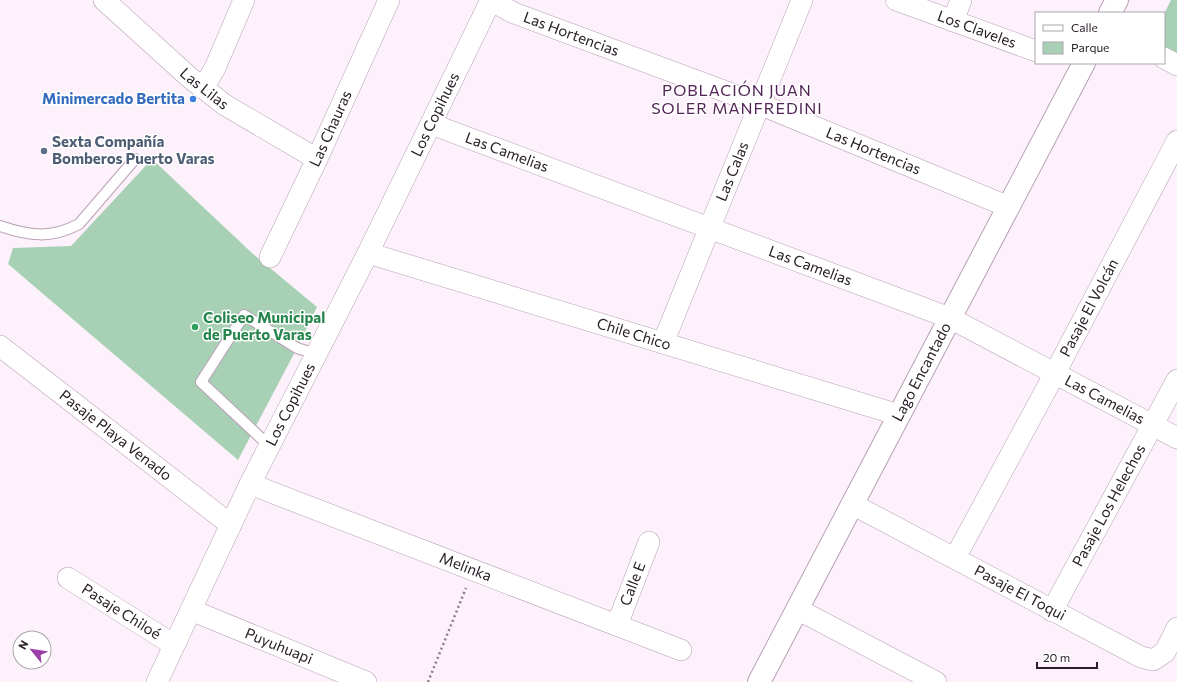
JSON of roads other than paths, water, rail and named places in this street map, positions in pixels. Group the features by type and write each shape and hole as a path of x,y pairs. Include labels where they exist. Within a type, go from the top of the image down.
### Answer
{"street":[{"path":"203,88 215,68 244,0"},
{"name":"Las Chauras","path":"270,257 317,159 389,0"},
{"name":"Las Hortencias","path":"492,0 514,13 759,104 1008,207"},
{"name":"Los Copihues","path":"157,682 250,484 368,253 492,0"},
{"name":"Las Calas","path":"663,343 802,0"},
{"name":"Los Claveles","path":"896,0 1035,51"},
{"path":"953,21 961,0"},
{"path":"1111,12 1117,0"},
{"name":"Las Lilas","path":"106,1 203,88 225,105 317,159"},
{"path":"1165,59 1177,66"},
{"name":"Lago Encantado","path":"759,682 1008,207 1078,64"},
{"name":"Las Camelias","path":"431,124 950,318 1177,438"},
{"name":"Pasaje El Volcán","path":"955,558 1055,373 1177,141"},
{"name":"Chile Chico","path":"368,253 899,415"},
{"name":"Pasaje Playa Venado","path":"0,346 231,525"},
{"name":"Pasaje Los Helechos","path":"1052,610 1177,380"},
{"name":"Melinka","path":"250,484 681,650"},
{"name":"Pasaje El Toqui","path":"852,504 1141,657 1153,660 1165,652 1177,628"},
{"name":"Calle E","path":"617,625 649,542"},
{"name":"Pasaje Chiloé","path":"68,578 174,645"},
{"path":"797,609 936,682"},
{"name":"Puyuhuapi","path":"191,610 366,682"}],"lane":[{"path":"0,226 15,231 38,235 58,233 69,229 79,224 135,160"},
{"path":"268,450 264,440 200,382 244,315 297,348 316,354"}],"place":[{"name":"Minimercado Bertita","path":"193,99"},
{"name":"Sexta Compañía Bomberos Puerto Varas","path":"44,151"},
{"name":"Coliseo Municipal de Puerto Varas","path":"195,327"}],"district":[{"name":"POBLACIÓN JUAN SOLER MANFREDINI","path":"737,99"}]}
